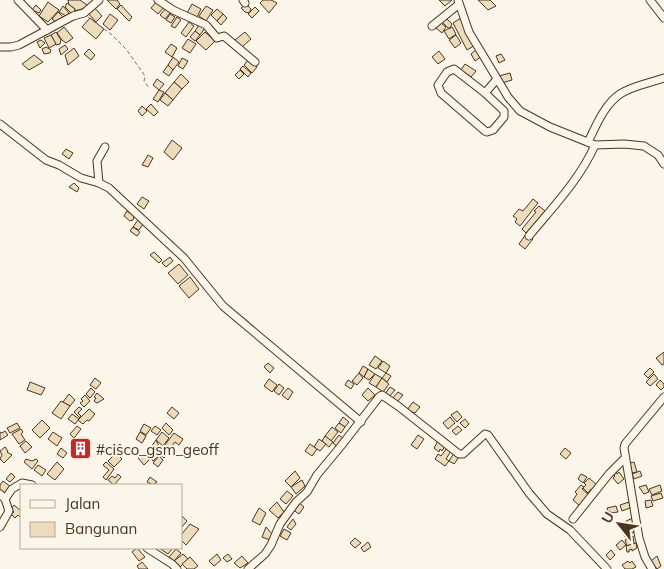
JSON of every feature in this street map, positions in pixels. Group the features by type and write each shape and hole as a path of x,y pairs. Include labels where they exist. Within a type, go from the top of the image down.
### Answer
{"street":[{"path":"18,0 47,30"},
{"path":"0,47 19,45 73,16 84,13 100,0"},
{"path":"158,0 173,10 206,25 217,38 226,37 255,62"},
{"path":"650,0 664,18"},
{"path":"432,26 458,3 469,32 508,97 520,111 550,127 591,144 644,146 658,156 664,164"},
{"path":"454,69 485,93 505,114 493,130 487,132 440,93 438,85 447,72 454,69"},
{"path":"485,93 497,78"},
{"path":"529,236 568,188 589,158 591,144 606,108 625,91 664,78"},
{"path":"0,124 46,160 86,180 99,182 110,188 184,258 223,306 361,422"},
{"path":"99,182 97,160 105,147"},
{"path":"248,569 265,554 280,524 296,502 307,492 316,475 361,422 378,397 382,395 459,454 463,454 484,434 488,434 529,493 547,514 570,530 607,569"},
{"path":"652,569 645,557 639,538 625,458 625,444 664,397"},
{"path":"573,519 609,474 625,458"},
{"path":"0,527 9,510 3,497 20,484"},
{"path":"149,549 177,569"}],"path":[{"path":"84,13 112,35 126,49 145,76 145,82 149,88"}],"building":[{"path":"68,0 80,0 87,5 85,8 75,11 69,5"},
{"path":"107,0 117,0 120,4 116,9"},
{"path":"263,0 271,0 277,3 269,13 260,3"},
{"path":"439,0 452,0 445,6"},
{"path":"478,0 490,0 496,6 488,10"},
{"path":"157,1 164,7 158,14 151,8"},
{"path":"48,2 59,10 48,22 39,16"},
{"path":"67,3 75,9 74,13 71,13 65,7"},
{"path":"192,4 201,9 196,19 187,13"},
{"path":"246,4 251,9 249,13 241,8"},
{"path":"36,5 41,10 39,13 32,10"},
{"path":"121,5 132,17 129,21 117,9"},
{"path":"63,6 69,13 66,16 59,12"},
{"path":"206,6 213,10 206,21 199,16"},
{"path":"94,7 102,16 96,22 88,13"},
{"path":"255,7 259,11 252,18 248,14"},
{"path":"166,8 171,12 165,19 160,15"},
{"path":"217,9 223,14 217,21 211,15"},
{"path":"58,12 64,18 56,22 52,19"},
{"path":"110,14 118,20 110,30 103,24"},
{"path":"170,14 175,17 171,23 166,20"},
{"path":"223,14 227,18 221,25 217,21"},
{"path":"177,17 181,20 175,28 171,26"},
{"path":"90,18 104,29 96,39 82,27"},
{"path":"446,18 452,24 450,28 442,22"},
{"path":"461,18 475,45 467,50 453,23"},
{"path":"189,22 194,26 186,37 181,33"},
{"path":"440,22 446,27 442,33 436,28"},
{"path":"200,24 205,28 200,35 195,31"},
{"path":"64,27 73,38 66,43 57,33"},
{"path":"452,27 456,34 449,39 444,31"},
{"path":"195,31 200,35 195,41 190,37"},
{"path":"56,32 61,40 60,44 56,45 51,35"},
{"path":"205,32 215,41 206,50 196,41"},
{"path":"245,32 251,39 242,47 235,40"},
{"path":"51,35 56,44 49,48 44,38"},
{"path":"456,35 461,43 455,48 449,40"},
{"path":"188,39 196,44 190,53 182,48"},
{"path":"41,40 45,43 40,48 37,42"},
{"path":"171,44 177,48 172,57 165,52"},
{"path":"65,45 68,49 61,55 59,49"},
{"path":"46,47 51,50 50,53 44,54 42,49"},
{"path":"74,48 79,56 68,65 65,55"},
{"path":"89,49 95,55 91,60 84,54"},
{"path":"477,49 482,56 475,61 471,54"},
{"path":"439,51 445,59 438,64 432,57"},
{"path":"501,54 505,60 499,63 496,56"},
{"path":"34,55 43,62 29,70 22,64"},
{"path":"173,57 179,62 173,70 168,65"},
{"path":"182,58 188,61 183,69 178,66"},
{"path":"248,60 257,67 252,73 244,65"},
{"path":"465,64 476,71 471,77 461,70"},
{"path":"168,65 173,70 169,76 163,72"},
{"path":"243,66 251,73 248,77 240,69"},
{"path":"240,70 244,74 239,79 235,75"},
{"path":"510,73 512,80 502,83 499,76"},
{"path":"181,74 189,82 182,89 174,82"},
{"path":"157,79 164,84 159,90 153,85"},
{"path":"174,82 182,89 173,100 165,93"},
{"path":"159,90 164,92 158,102 153,99"},
{"path":"165,93 173,100 168,106 160,100"},
{"path":"151,104 158,112 154,116 146,109"},
{"path":"142,106 147,111 142,116 138,111"},
{"path":"172,140 182,148 173,160 164,152"},
{"path":"66,149 73,153 69,159 62,154"},
{"path":"148,155 153,158 148,167 142,165"},
{"path":"74,183 79,188 77,192 69,187"},
{"path":"142,197 149,201 144,209 137,204"},
{"path":"533,199 538,203 520,226 515,222 517,219 513,216 519,209 523,211"},
{"path":"539,206 545,211 526,233 522,229"},
{"path":"127,211 134,216 133,220 130,221 124,216"},
{"path":"138,220 143,224 139,230 133,227"},
{"path":"133,227 140,232 137,236 130,231"},
{"path":"526,234 533,239 525,249 519,244"},
{"path":"154,252 162,260 159,263 150,255"},
{"path":"170,257 173,261 166,267 162,263"},
{"path":"179,264 188,275 178,284 168,273"},
{"path":"190,277 199,289 189,298 179,286"},
{"path":"664,352 664,364 662,365 656,358"},
{"path":"375,356 382,361 376,369 369,365"},
{"path":"383,361 390,366 386,373 378,368"},
{"path":"268,363 274,368 270,373 264,367"},
{"path":"363,366 368,369 364,377 359,373"},
{"path":"650,368 654,372 648,378 644,374"},
{"path":"368,369 375,374 369,380 364,377"},
{"path":"359,373 363,378 357,385 352,381"},
{"path":"386,373 391,376 387,382 382,378"},
{"path":"375,374 382,378 376,387 369,383"},
{"path":"654,374 658,379 650,386 646,382"},
{"path":"95,378 101,383 96,389 90,385"},
{"path":"382,378 389,384 383,392 376,387"},
{"path":"269,379 277,385 272,392 264,386"},
{"path":"348,380 354,384 351,389 345,385"},
{"path":"660,380 664,384 661,390 656,385"},
{"path":"30,382 45,388 41,395 27,390"},
{"path":"279,384 284,388 279,395 274,391"},
{"path":"390,387 395,390 389,397 385,394"},
{"path":"91,388 95,392 90,398 86,394"},
{"path":"288,388 293,392 288,400 282,395"},
{"path":"368,388 375,395 368,401 362,395"},
{"path":"398,392 403,395 397,402 392,399"},
{"path":"97,393 104,399 97,403 94,401 96,398 94,397"},
{"path":"69,394 75,400 70,406 63,402"},
{"path":"85,395 90,401 84,407 80,403"},
{"path":"61,401 70,406 61,419 52,413"},
{"path":"413,402 420,407 415,413 407,410"},
{"path":"79,407 82,409 78,413 81,416 80,418 74,412"},
{"path":"172,407 179,413 174,419 167,413"},
{"path":"89,409 95,414 89,421 87,420 83,424 78,420"},
{"path":"457,411 462,417 457,422 451,415"},
{"path":"72,414 79,419 75,424 68,419"},
{"path":"343,417 349,422 345,427 339,423"},
{"path":"450,417 455,423 448,429 443,423"},
{"path":"465,419 469,424 465,428 460,423"},
{"path":"42,420 50,428 40,438 32,430"},
{"path":"17,423 20,428 10,433 7,428"},
{"path":"166,423 173,430 169,435 162,428"},
{"path":"339,423 345,427 341,433 335,428"},
{"path":"144,424 151,428 146,435 140,431"},
{"path":"77,426 81,429 74,438 70,434"},
{"path":"155,426 161,430 157,435 151,431"},
{"path":"458,426 462,430 456,435 452,431"},
{"path":"332,427 338,432 331,441 325,436"},
{"path":"21,429 23,432 21,434 25,440 19,444 12,434"},
{"path":"5,431 8,435 0,440 0,432"},
{"path":"53,432 62,438 57,446 48,439"},
{"path":"140,432 146,436 142,443 136,439"},
{"path":"162,432 169,438 163,446 156,440"},
{"path":"174,433 183,439 179,445 175,442 169,450 164,446"},
{"path":"339,435 345,440 339,448 333,443"},
{"path":"418,435 424,439 417,449 411,445"},
{"path":"325,436 333,442 329,447 322,441"},
{"path":"319,439 326,444 320,451 314,447"},
{"path":"156,440 159,446 155,451 151,447"},
{"path":"26,441 32,447 25,453 20,446"},
{"path":"438,441 445,446 439,452 434,448"},
{"path":"120,444 123,449 118,454 114,450"},
{"path":"310,444 317,449 312,456 305,451"},
{"name":"#cisco_gsm_geoff","path":"78,445 86,450 81,455 75,448"},
{"path":"163,446 169,453 164,458 157,452"},
{"path":"5,447 7,452 12,455 4,463 0,459 2,455 0,451"},
{"path":"61,448 67,453 63,458 57,454"},
{"path":"447,448 451,451 446,459 449,461 445,466 435,459 438,454 441,456"},
{"path":"565,448 571,453 566,459 560,454"},
{"path":"155,451 159,456 153,461 149,457"},
{"path":"116,453 122,459 114,467 108,461"},
{"path":"144,453 149,460 144,465 138,458"},
{"path":"454,453 459,457 454,464 449,461"},
{"path":"159,456 163,460 158,467 153,463"},
{"path":"26,459 32,461 36,459 38,461 32,469 24,462"},
{"path":"57,462 64,469 55,480 47,474"},
{"path":"106,462 114,469 106,480 103,477 109,470 103,465"},
{"path":"634,462 637,472 632,473 630,463"},
{"path":"38,465 46,470 42,476 34,470"},
{"path":"295,471 300,478 291,487 285,481"},
{"path":"640,471 642,476 634,479 632,474"},
{"path":"616,472 617,474 619,472 624,479 618,484 613,478 615,476 613,474"},
{"path":"11,473 15,477 10,482 6,479"},
{"path":"118,474 121,477 115,484 108,480 112,476 115,478"},
{"path":"581,474 587,477 583,483 578,479"},
{"path":"150,477 157,482 151,484 147,482"},
{"path":"589,478 598,486 594,491 591,489 588,493 583,488 586,485 584,483"},
{"path":"302,480 305,486 296,494 291,487"},
{"path":"3,481 11,487 6,494 0,490 0,485"},
{"path":"581,485 584,487 582,489 589,495 580,506 573,500 577,494 575,492"},
{"path":"646,485 649,492 644,494 639,487"},
{"path":"660,485 662,491 652,495 649,489"},
{"path":"287,491 293,496 286,504 280,499"},
{"path":"661,493 663,498 653,501 651,496"},
{"path":"651,500 653,506 646,508 645,501"},
{"path":"277,502 284,512 278,518 269,510"},
{"path":"298,502 304,507 299,514 292,509"},
{"path":"629,502 630,508 622,511 620,505"},
{"path":"14,505 20,510 20,517 18,515 15,518 11,514 14,512 11,509"},
{"path":"616,506 618,512 608,512 607,508"},
{"path":"259,508 266,513 260,525 252,521"},
{"path":"182,516 187,521 182,527"},
{"path":"633,518 635,524 627,526 626,521"},
{"path":"293,519 296,524 291,530 287,527"},
{"path":"190,524 199,529 186,545 182,541 182,534"},
{"path":"632,526 634,532 625,537 622,531"},
{"path":"266,527 272,534 270,540 262,537"},
{"path":"284,529 291,533 287,540 280,536"},
{"path":"633,536 634,543 627,546 625,540"},
{"path":"355,538 361,543 355,548 350,543"},
{"path":"622,540 626,545 620,550 616,545"},
{"path":"368,542 371,547 364,552 361,548"},
{"path":"636,543 637,548 627,552 626,546"},
{"path":"138,549 145,557 139,561 132,552"},
{"path":"160,549 172,549 168,554"},
{"path":"176,549 181,553 174,561 169,557"},
{"path":"611,550 615,555 610,560 606,555"},
{"path":"183,554 188,559 180,567 174,561"},
{"path":"217,554 221,560 214,566 209,561"},
{"path":"228,554 232,559 227,562 223,558"},
{"path":"242,556 248,563 240,568 234,563"},
{"path":"657,556 661,566 657,569 651,561"},
{"path":"190,557 198,566 194,569 187,569 182,564"},
{"path":"628,561 630,563 632,561 636,567 625,569 622,565"},
{"path":"142,562 148,569 139,569 137,566"}],"place":[{"name":"#cisco_gsm_geoff","path":"80,449"}]}
